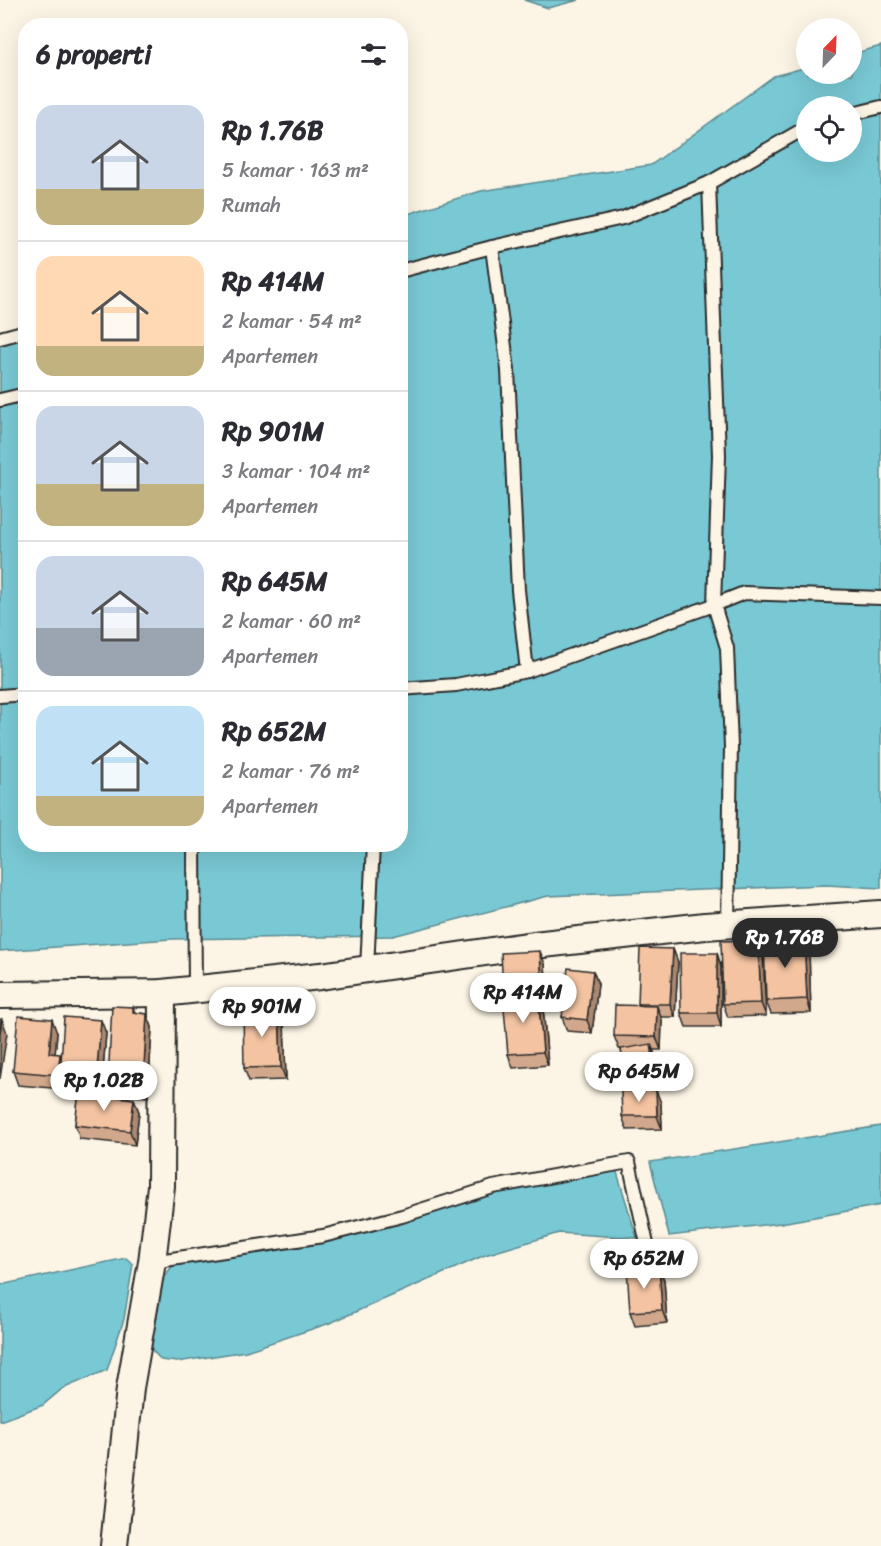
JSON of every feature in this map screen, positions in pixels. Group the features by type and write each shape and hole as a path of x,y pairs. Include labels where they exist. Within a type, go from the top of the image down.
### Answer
{"street":[{"path":"0,995 162,993 367,969 534,945 728,924 881,914"},
{"path":"114,1546 130,1388 152,1262 161,1186 162,993"}],"lane":[{"path":"862,111 881,106"},
{"path":"408,269 457,254 623,218 709,183 796,133"},
{"path":"709,183 719,455 714,605 727,648 731,747 728,924"},
{"path":"492,248 508,370 518,590 527,671"},
{"path":"0,338 18,333"},
{"path":"0,400 18,396"},
{"path":"408,688 456,685 527,671 744,593 881,598"},
{"path":"0,696 18,695"},
{"path":"194,852 195,989"},
{"path":"367,969 373,852"},
{"path":"152,1262 323,1236 402,1216 493,1187 629,1162 648,1244"}],"water":[{"path":"524,0 579,0 548,8"},
{"path":"881,46 881,888 826,885 548,896 393,936 171,939 0,951 0,337 18,333 18,852 408,852 408,214 481,191 651,165 774,76 796,70 796,84 862,84 862,51"},
{"path":"881,1126 881,1205 781,1223 669,1236 650,1162"},
{"path":"616,1169 637,1238 559,1233 485,1255 330,1323 246,1351 177,1362 161,1360 152,1350 150,1339 162,1279 176,1262 368,1231 495,1192"},
{"path":"126,1258 133,1264 124,1319 107,1370 62,1389 43,1405 0,1421 0,1285"}],"building":[{"path":"804,938 807,999 766,1001 764,939"},
{"path":"758,940 761,1003 723,1004 721,941"},
{"path":"640,948 673,949 670,1004 638,1004"},
{"path":"540,951 542,988 503,990 501,953"},
{"path":"680,953 717,953 717,1013 681,1013"},
{"path":"568,968 593,971 587,1020 562,1017"},
{"path":"538,994 543,1052 508,1054 503,997"},
{"path":"615,1005 657,1006 656,1037 614,1036"},
{"path":"112,1006 133,1007 133,1012 147,1014 143,1083 108,1081"},
{"path":"243,1009 279,1009 281,1067 244,1068"},
{"path":"18,1016 52,1019 49,1053 60,1054 58,1075 13,1071"},
{"path":"64,1017 101,1020 96,1081 60,1078"},
{"path":"651,1044 655,1071 625,1075 621,1049"},
{"path":"656,1090 657,1116 622,1116 621,1091"},
{"path":"79,1092 134,1099 130,1131 75,1125"},
{"path":"659,1267 662,1310 630,1312 627,1269"}]}
